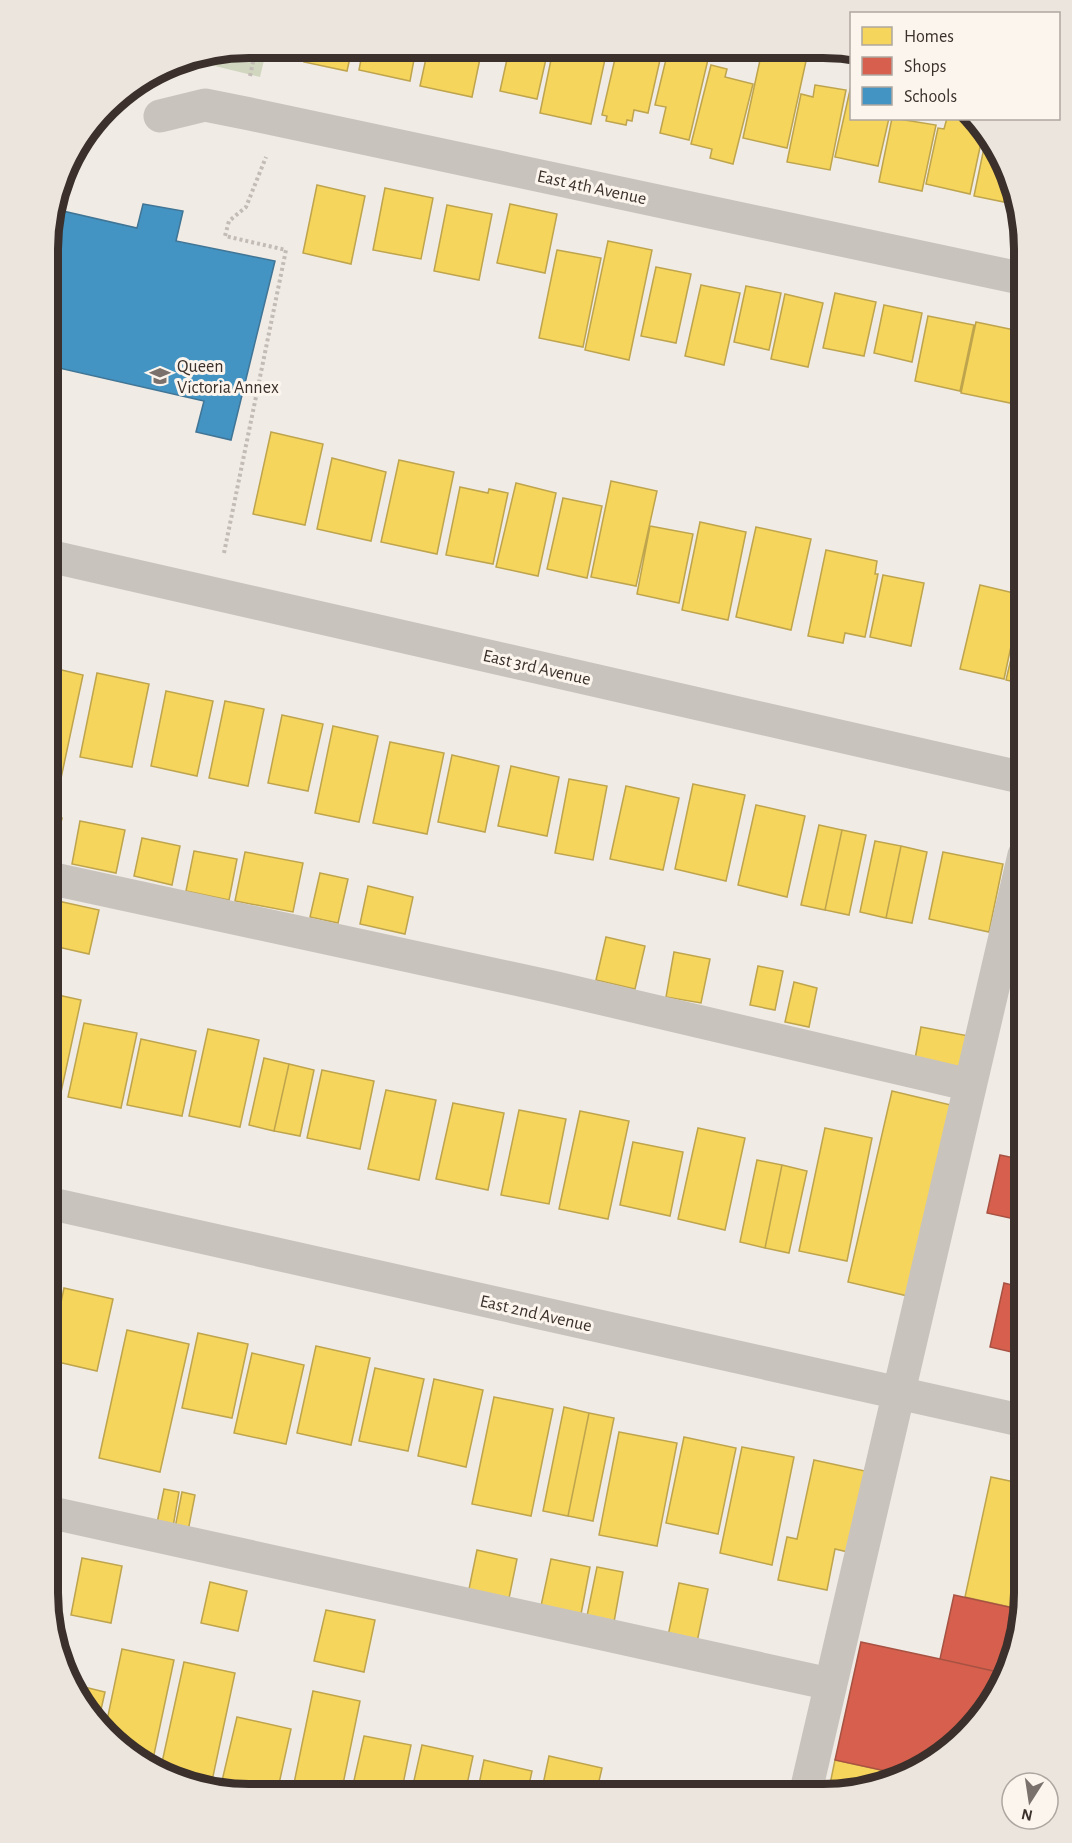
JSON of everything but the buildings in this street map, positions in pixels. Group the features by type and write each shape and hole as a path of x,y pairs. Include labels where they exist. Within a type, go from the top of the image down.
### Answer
{"street":[{"name":"East 4th Avenue","path":"160,116 205,105 1014,277"},
{"name":"East 3rd Avenue","path":"58,558 1014,776"},
{"path":"58,880 552,987 970,1085"},
{"path":"807,1784 1014,900"},
{"name":"East 2nd Avenue","path":"58,1205 1013,1419"},
{"path":"58,1514 830,1684"}],"path":[{"path":"249,79 254,58"},
{"path":"224,553 286,250 225,236 229,221 246,207 270,147"}],"green space":[{"path":"265,58 260,77 206,64 225,60"}],"place":[{"name":"Queen Victoria Annex","path":"160,376"}]}
